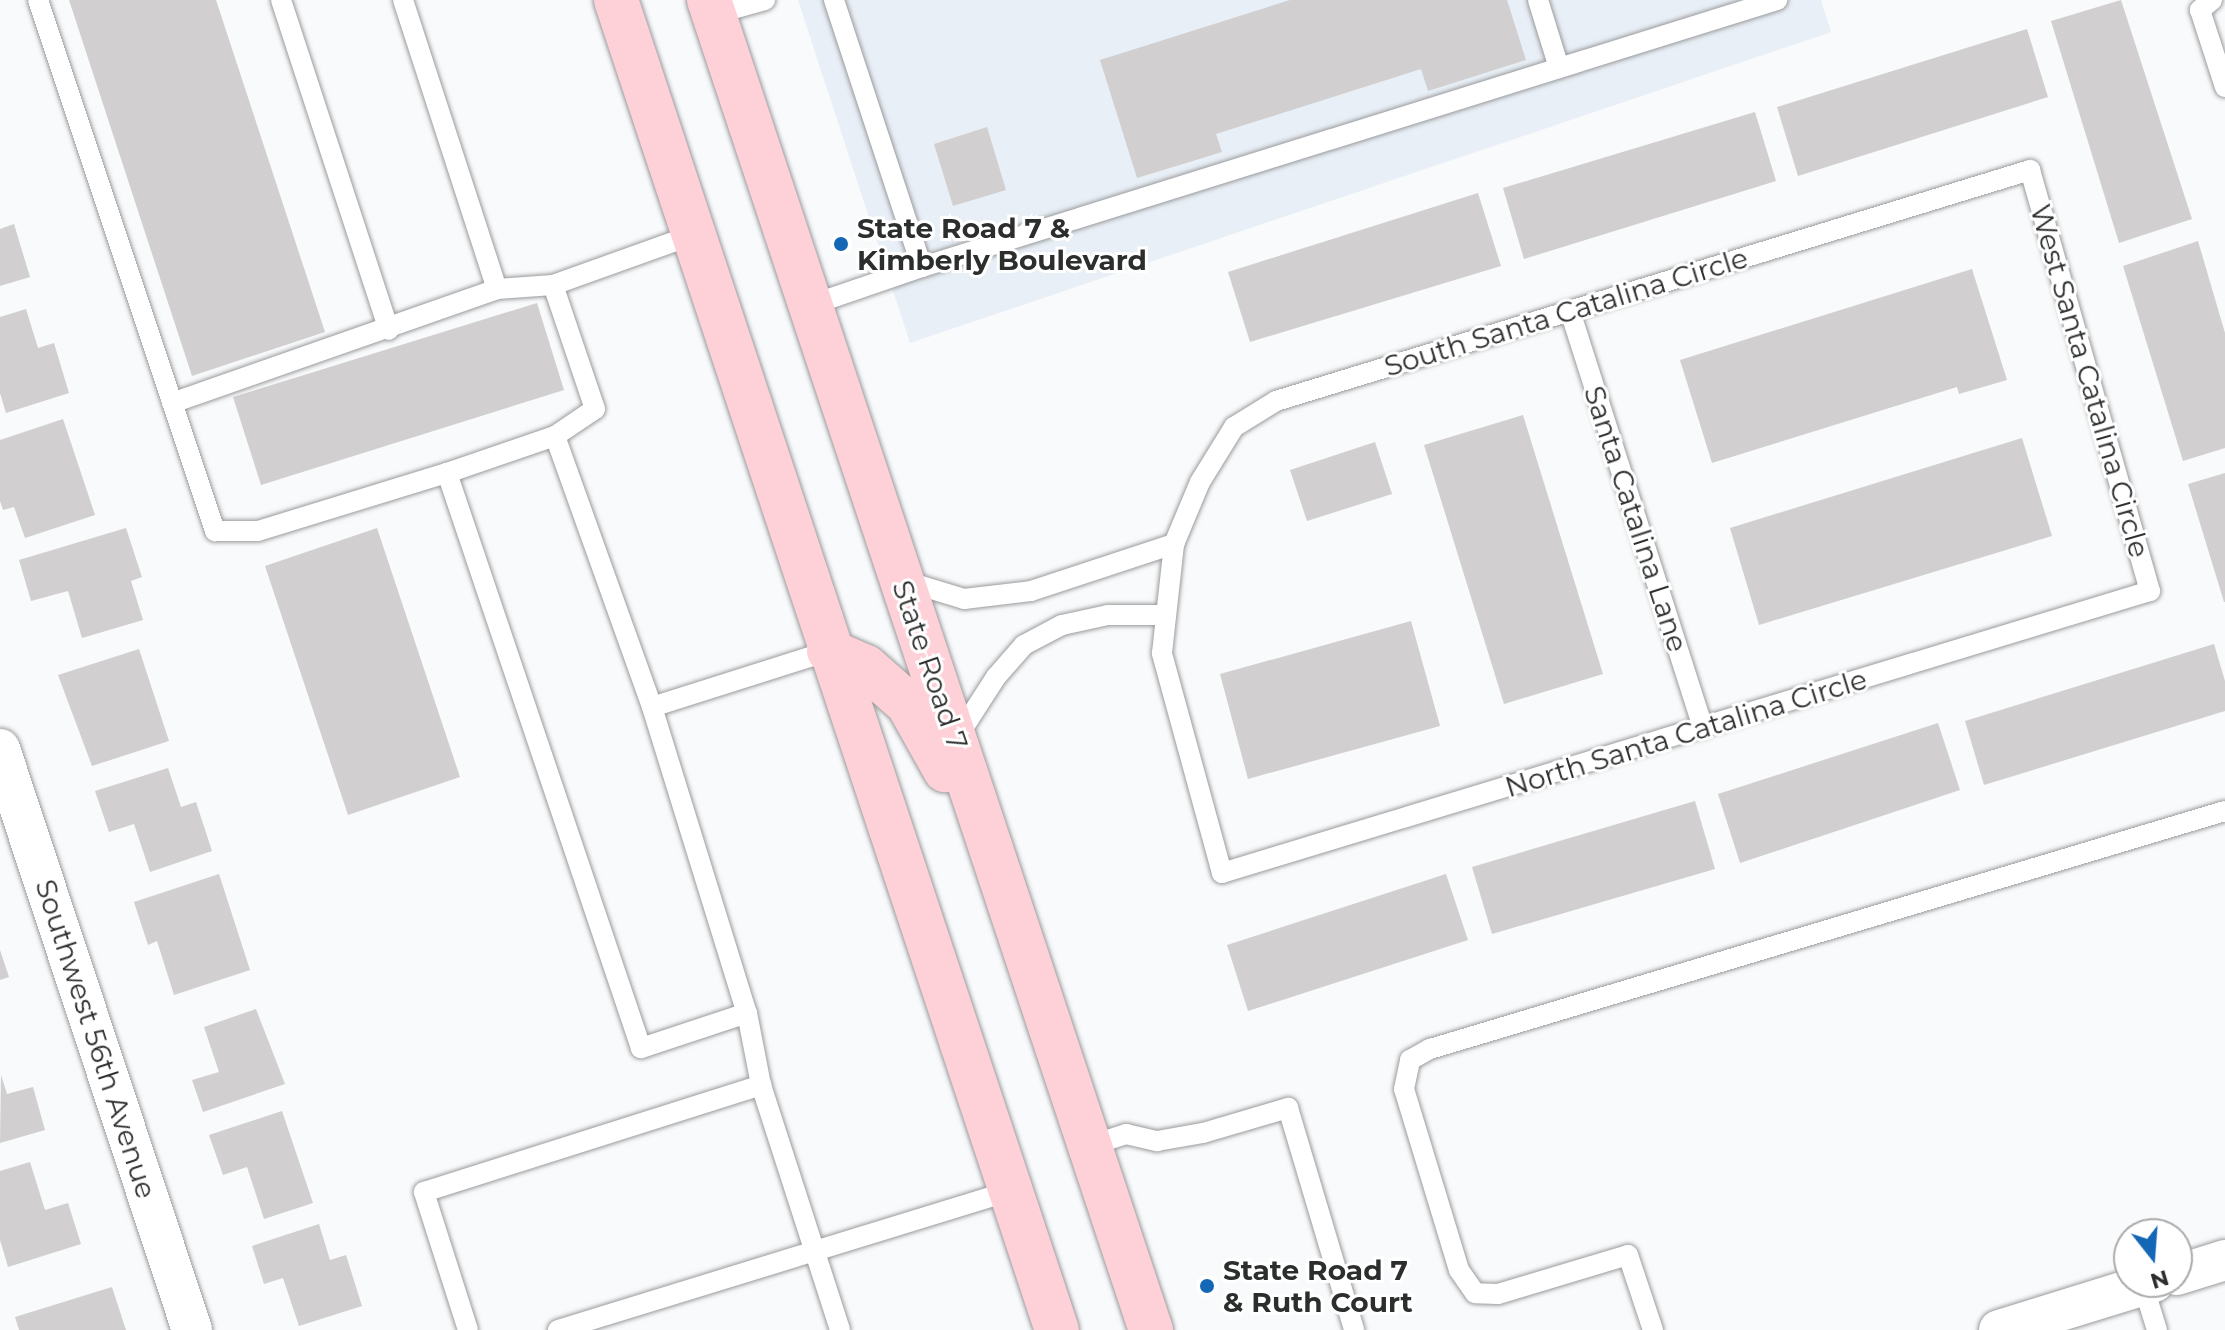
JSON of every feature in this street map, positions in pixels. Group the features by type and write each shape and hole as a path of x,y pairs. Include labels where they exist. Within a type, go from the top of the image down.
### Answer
{"main road":[{"path":"616,0 829,651 1057,1330"},
{"name":"State Road 7","path":"712,7 1151,1330"},
{"path":"829,651 866,667 908,704 992,852"}],"street":[{"name":"Southwest 56th Avenue","path":"0,749 7,793 192,1330"},
{"path":"2193,1270 2225,1260"},
{"path":"1999,1330 2113,1295"}],"lane":[{"path":"38,0 215,531 258,531 447,473 555,436 595,409 553,285"},
{"path":"281,0 389,330"},
{"path":"403,0 497,289"},
{"path":"712,7 765,0"},
{"path":"834,0 922,267"},
{"path":"1538,0 1559,68"},
{"path":"811,305 922,267 1777,0"},
{"path":"2212,0 2200,10 2225,87"},
{"name":"South Santa Catalina Circle","path":"1222,873 1162,653 1163,615 1174,544 1200,482 1234,427 1276,401 2030,170"},
{"name":"West Santa Catalina Circle","path":"2030,170 2150,591"},
{"path":"172,403 389,330 497,289 553,285 693,235"},
{"name":"Santa Catalina Lane","path":"1570,311 1703,728"},
{"path":"555,436 652,707 747,1013 761,1085 840,1330"},
{"path":"447,473 641,1048 747,1013"},
{"path":"902,580 964,599 1017,593 1174,544"},
{"name":"North Santa Catalina Circle","path":"1222,873 2150,591"},
{"path":"956,739 996,677 1024,645 1062,625 1108,615 1163,615"},
{"path":"652,707 829,651"},
{"path":"1653,1330 1628,1255 1498,1294 1475,1293 1459,1270 1404,1089 1410,1060 1430,1049 2225,811"},
{"path":"468,1330 424,1192 761,1085"},
{"path":"1089,1146 1126,1134 1157,1141 1203,1133 1288,1108 1354,1330"},
{"path":"558,1330 1009,1191"},
{"path":"2157,1330 2158,1298"}],"shaded area":[{"path":"798,0 1821,0 1831,32 910,343"}],"building":[{"path":"69,0 216,0 325,332 192,376"},
{"path":"1290,0 1507,0 1526,60 1428,91 1421,69 1216,134 1222,152 1137,178 1100,60"},
{"path":"2121,0 2192,219 2119,243 2051,21"},
{"path":"2027,29 2048,97 1798,176 1777,107"},
{"path":"1755,112 1776,181 1524,259 1503,188"},
{"path":"987,127 1006,190 953,206 934,144"},
{"path":"1478,193 1501,266 1250,342 1228,272"},
{"path":"14,224 30,277 0,286 0,229"},
{"path":"2198,241 2225,333 2225,448 2183,461 2123,266"},
{"path":"1972,269 2007,380 1959,394 1957,387 1712,463 1680,360"},
{"path":"537,303 564,390 261,485 233,397"},
{"path":"26,309 38,348 54,343 69,393 6,413 0,393 0,317"},
{"path":"1523,415 1603,674 1504,704 1424,445"},
{"path":"63,419 95,515 25,538 14,507 3,510 0,501 0,440"},
{"path":"2022,438 2052,536 1759,625 1730,528"},
{"path":"1375,442 1392,494 1307,521 1290,470"},
{"path":"2225,473 2225,602 2224,602 2188,484"},
{"path":"126,528 142,577 131,581 143,620 82,638 68,591 31,601 19,560"},
{"path":"377,528 460,777 348,815 265,566"},
{"path":"1411,621 1440,726 1248,779 1220,674"},
{"path":"2214,644 2225,681 2225,711 1984,785 1965,721"},
{"path":"139,649 169,741 92,766 58,675"},
{"path":"1938,723 1960,790 1740,863 1718,794"},
{"path":"168,768 181,807 196,802 212,851 150,872 134,824 109,832 95,791"},
{"path":"1695,801 1715,869 1492,934 1472,867"},
{"path":"219,874 250,970 174,995 157,941 148,945 134,902"},
{"path":"1446,874 1468,940 1248,1011 1227,945"},
{"path":"0,950 9,977 0,980"},
{"path":"256,1009 285,1084 203,1112 192,1080 219,1072 204,1027"},
{"path":"1,1075 7,1094 33,1087 45,1130 0,1143"},
{"path":"282,1111 313,1203 264,1219 247,1167 223,1175 209,1135"},
{"path":"30,1162 45,1210 68,1203 81,1244 8,1267 0,1240 0,1171"},
{"path":"319,1224 330,1260 346,1255 362,1306 299,1326 283,1278 264,1284 252,1246"},
{"path":"112,1287 126,1330 19,1330 15,1317"}],"place":[{"name":"State Road 7 & Kimberly Boulevard","path":"841,244"},
{"name":"State Road 7 & Ruth Court","path":"1207,1286"}]}
